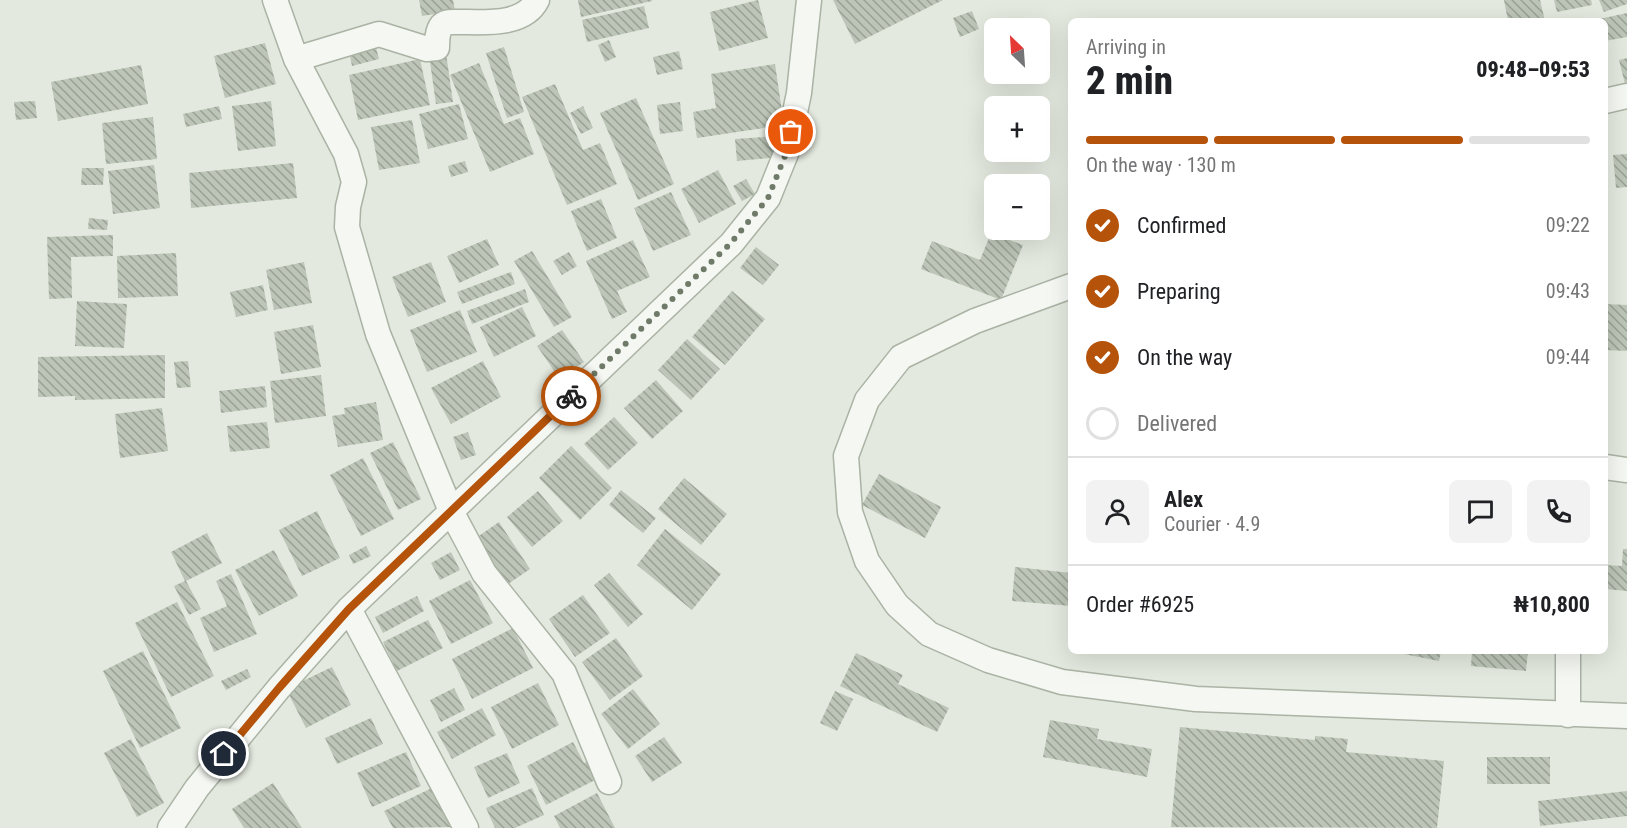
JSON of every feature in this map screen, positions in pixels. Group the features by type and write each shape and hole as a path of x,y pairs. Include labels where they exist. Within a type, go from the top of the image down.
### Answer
{"street":[{"path":"274,0 296,58 346,154 354,183 348,207 347,227 378,334 451,511 484,573 564,673 609,782"},
{"path":"296,58 379,34 427,49 437,48 438,32 443,24 494,22 520,16 537,0"},
{"path":"170,828 197,788 279,688 349,609 730,244 768,198 787,151 799,93 809,0"},
{"path":"1608,100 1627,96"},
{"path":"1068,287 975,321 901,357 867,400 846,456 850,512 867,561 897,605 929,634 988,660 1062,682 1196,699 1627,716"},
{"path":"1608,467 1627,470"},
{"path":"349,609 466,828"},
{"path":"1568,654 1568,715"}],"building":[{"path":"419,0 453,0 455,11 422,16"},
{"path":"578,0 652,0 652,1 581,17"},
{"path":"758,0 768,38 719,51 710,12"},
{"path":"833,0 943,0 855,44"},
{"path":"1504,0 1540,0 1544,18 1507,18"},
{"path":"1554,0 1591,0 1592,5 1557,12"},
{"path":"1599,0 1627,0 1627,4 1604,12"},
{"path":"644,6 649,28 587,42 582,20"},
{"path":"972,11 979,29 960,37 953,18"},
{"path":"1627,13 1627,37 1608,40 1608,18 1604,18"},
{"path":"374,40 379,59 352,66 348,46"},
{"path":"609,40 616,57 605,62 598,45"},
{"path":"265,43 276,84 225,98 214,56"},
{"path":"504,47 524,112 507,118 486,53"},
{"path":"679,51 683,69 657,75 653,57"},
{"path":"446,53 453,102 436,104 429,55"},
{"path":"1627,58 1627,84 1625,84 1619,60"},
{"path":"420,59 430,105 358,120 349,75"},
{"path":"479,63 504,124 520,118 534,154 490,172 450,75"},
{"path":"775,64 784,125 697,138 693,112 716,108 711,74"},
{"path":"141,65 148,104 58,121 51,82"},
{"path":"555,84 583,150 600,143 617,184 567,205 522,97"},
{"path":"636,98 674,184 638,200 600,113"},
{"path":"35,101 37,118 16,120 14,102"},
{"path":"271,101 276,146 238,151 232,106"},
{"path":"680,102 683,131 660,134 657,105"},
{"path":"459,104 468,139 428,149 419,114"},
{"path":"219,106 222,119 186,127 183,114"},
{"path":"583,106 593,128 581,134 570,113"},
{"path":"153,117 157,159 106,164 102,123"},
{"path":"412,120 420,163 379,170 371,127"},
{"path":"778,136 780,157 737,161 735,139"},
{"path":"1627,154 1627,187 1616,188 1613,155"},
{"path":"465,161 468,172 451,177 448,166"},
{"path":"293,163 297,198 191,208 189,173"},
{"path":"154,165 160,208 113,214 108,171"},
{"path":"82,168 104,168 103,185 81,185"},
{"path":"718,170 736,204 699,223 681,189"},
{"path":"746,179 755,194 742,201 733,186"},
{"path":"671,192 691,235 653,251 634,208"},
{"path":"601,199 617,238 587,251 571,211"},
{"path":"89,218 108,220 107,230 88,229"},
{"path":"113,235 113,256 71,257 72,298 49,299 47,237"},
{"path":"487,239 499,265 459,283 447,256"},
{"path":"633,240 650,277 617,291 627,312 612,319 586,261"},
{"path":"988,240 1010,240 1023,245 1001,300 921,269 932,241 980,260"},
{"path":"756,247 779,265 763,285 740,268"},
{"path":"532,251 572,317 554,327 514,261"},
{"path":"569,252 577,266 562,275 553,261"},
{"path":"176,253 178,296 118,298 117,256"},
{"path":"304,262 312,303 274,310 266,270"},
{"path":"431,262 446,302 408,317 392,277"},
{"path":"511,272 515,284 462,304 457,292"},
{"path":"263,285 268,310 236,317 230,292"},
{"path":"525,289 529,302 472,324 467,311"},
{"path":"732,291 765,319 725,365 692,337"},
{"path":"77,301 127,304 124,348 75,346"},
{"path":"1608,304 1627,305 1627,351 1608,350"},
{"path":"522,307 536,336 494,357 480,327"},
{"path":"460,310 477,352 427,372 410,330"},
{"path":"313,325 321,367 281,374 274,332"},
{"path":"562,330 584,362 559,378 537,346"},
{"path":"687,339 720,369 691,400 658,370"},
{"path":"165,355 165,398 75,400 75,396 38,397 38,357"},
{"path":"188,361 191,387 177,388 174,362"},
{"path":"483,361 501,397 451,424 431,388"},
{"path":"321,375 326,416 275,423 270,381"},
{"path":"656,380 683,411 652,439 624,408"},
{"path":"265,386 267,407 221,413 219,391"},
{"path":"376,402 383,440 338,447 332,416 345,414 344,408"},
{"path":"162,408 168,451 120,458 115,414"},
{"path":"614,417 638,443 608,470 584,444"},
{"path":"267,422 270,448 230,452 227,426"},
{"path":"468,432 476,455 461,460 453,437"},
{"path":"393,442 421,499 398,510 370,453"},
{"path":"571,446 612,488 580,520 539,478"},
{"path":"363,458 394,519 361,536 330,475"},
{"path":"879,474 941,507 925,538 862,505"},
{"path":"684,478 727,514 701,545 658,509"},
{"path":"621,490 656,518 643,533 609,505"},
{"path":"538,491 563,521 532,547 507,517"},
{"path":"317,511 340,558 302,576 279,530"},
{"path":"499,522 530,569 502,588 470,542"},
{"path":"665,529 721,574 692,610 637,565"},
{"path":"207,533 222,563 186,581 201,609 189,615 174,586 185,581 171,552"},
{"path":"366,546 371,556 353,564 349,555"},
{"path":"1623,549 1627,549 1627,591 1608,589 1608,565 1622,566"},
{"path":"274,550 298,596 259,616 235,570"},
{"path":"451,552 460,570 440,580 431,563"},
{"path":"1015,567 1068,573 1068,606 1012,601"},
{"path":"609,573 643,614 628,627 594,585"},
{"path":"231,574 257,634 214,652 200,618 227,606 216,581"},
{"path":"470,580 493,623 451,644 429,601"},
{"path":"583,595 610,633 575,657 549,619"},
{"path":"417,596 424,611 383,633 375,617"},
{"path":"177,602 214,676 171,697 135,623"},
{"path":"428,620 443,648 397,671 383,642"},
{"path":"513,628 533,668 472,699 452,659"},
{"path":"616,638 643,676 610,700 582,662"},
{"path":"143,651 181,728 140,748 103,671"},
{"path":"856,653 903,675 898,684 949,708 937,732 840,686"},
{"path":"1404,654 1440,654 1439,661"},
{"path":"1472,654 1528,654 1526,671 1471,666"},
{"path":"332,667 351,705 306,728 286,689"},
{"path":"247,669 251,677 226,690 221,681"},
{"path":"538,683 559,725 512,749 491,707"},
{"path":"454,688 465,710 441,722 430,700"},
{"path":"633,689 660,724 628,749 601,714"},
{"path":"835,691 853,699 837,731 820,723"},
{"path":"482,708 496,735 452,759 437,732"},
{"path":"371,718 383,744 337,764 325,738"},
{"path":"1050,720 1099,729 1097,739 1152,749 1147,777 1043,757"},
{"path":"1180,727 1315,740 1315,736 1348,739 1346,752 1444,761 1437,828 1171,827"},
{"path":"664,737 682,763 652,782 635,756"},
{"path":"131,739 164,803 137,817 104,753"},
{"path":"573,742 584,763 596,757 605,775 546,805 527,766"},
{"path":"406,752 421,786 372,807 357,773"},
{"path":"507,753 520,783 488,798 474,767"},
{"path":"1487,757 1550,757 1550,784 1487,784"},
{"path":"273,783 302,828 244,828 232,809"},
{"path":"432,788 451,827 393,828 384,811"},
{"path":"532,788 544,815 515,828 495,828 486,808"},
{"path":"1627,791 1627,816 1540,826 1538,801"},
{"path":"597,793 615,828 560,828 554,816"}],"way so far":[{"path":"571,396 730,244 768,198 787,151 791,132"}],"route":[{"path":"224,754 349,609 571,396"}]}
